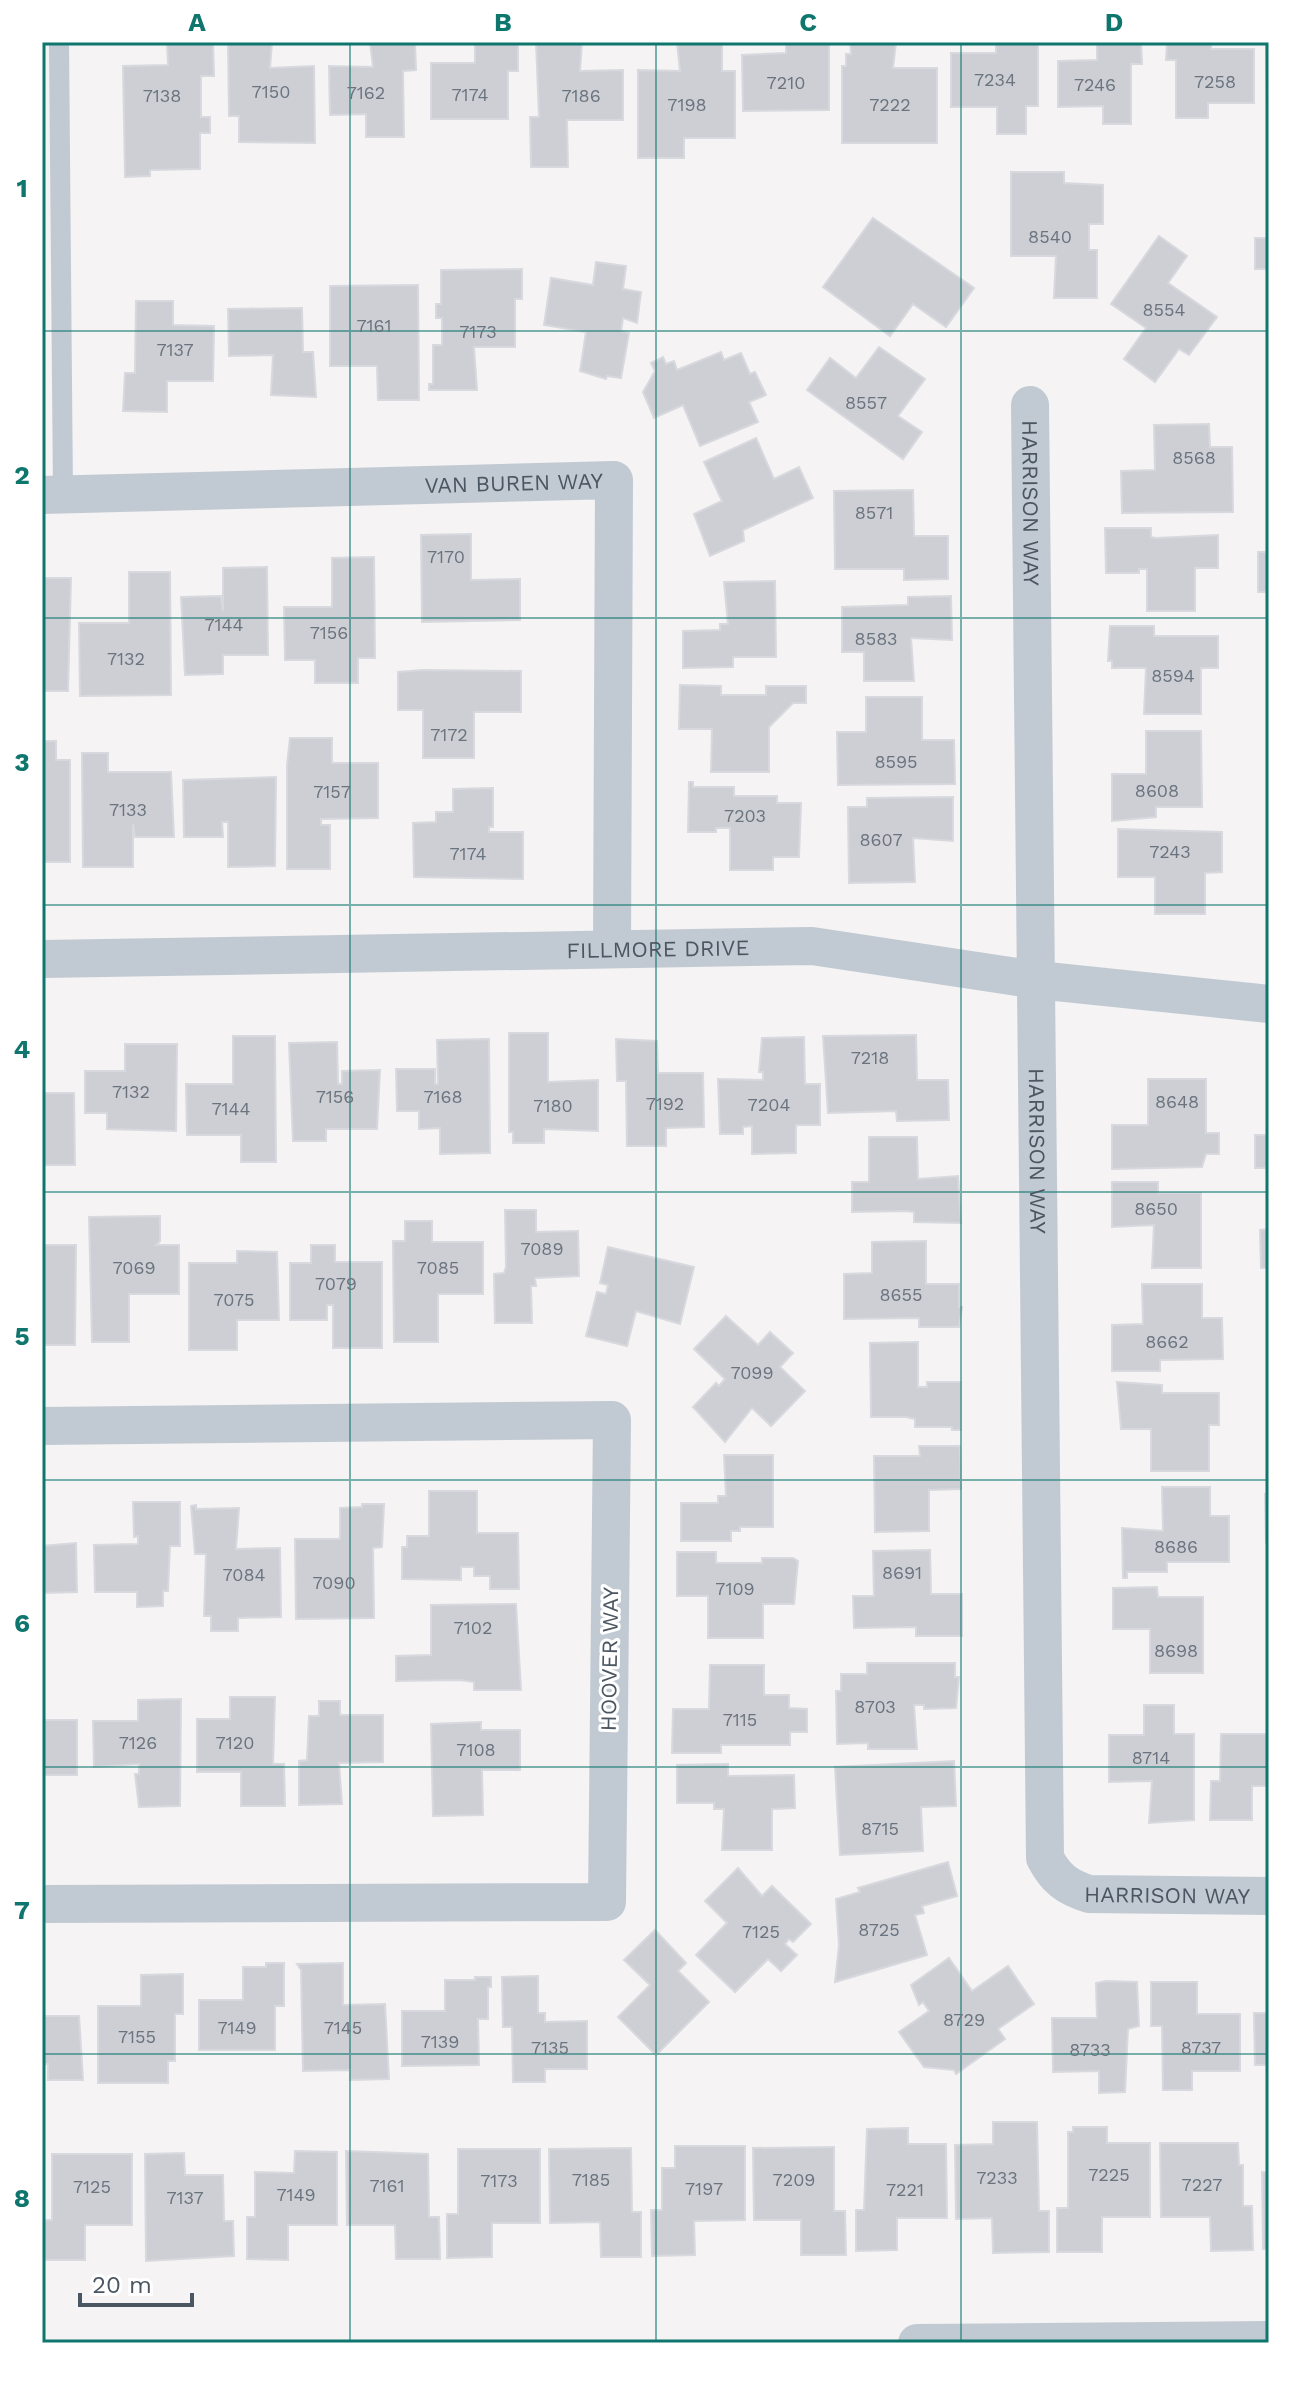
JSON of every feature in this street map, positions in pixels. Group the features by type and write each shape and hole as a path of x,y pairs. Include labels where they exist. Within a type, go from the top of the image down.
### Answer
{"street":[{"name":"HARRISON WAY","path":"1030,405 1045,1858 1063,1897 1269,1896"},
{"name":"VAN BUREN WAY","path":"52,495 614,480 612,949"},
{"name":"FILLMORE DRIVE","path":"42,959 812,946 1037,980 1269,1004"},
{"name":"HOOVER WAY","path":"42,1426 612,1420 607,1902 42,1904"},
{"path":"917,2343 1269,2340"}],"lane":[{"path":"52,495 59,42"}],"building":[{"path":"167,42 213,42 214,76 201,76 201,117 210,117 210,133 200,133 200,169 150,170 150,176 125,177 123,66 168,65"},
{"path":"228,42 272,42 270,68 314,66 315,143 239,142 239,116 229,116"},
{"path":"370,42 415,42 416,70 403,71 404,137 366,137 366,114 330,115 329,66 373,67"},
{"path":"475,42 518,42 518,71 508,71 508,119 431,119 431,63 475,63"},
{"path":"536,42 582,42 580,71 623,70 623,120 567,120 568,167 531,167 530,117 539,117"},
{"path":"677,42 722,42 722,71 735,71 735,138 684,138 684,158 638,158 638,70 680,71"},
{"path":"786,42 829,42 829,110 743,111 742,55 786,53"},
{"path":"850,42 896,42 893,68 937,68 937,143 842,143 842,66 846,66 846,54 851,54"},
{"path":"996,42 1038,42 1038,106 1026,106 1026,134 997,134 997,107 951,107 951,53 996,53"},
{"path":"1097,42 1141,42 1142,64 1131,64 1131,124 1103,124 1103,106 1058,107 1058,61 1097,60"},
{"path":"1167,42 1211,42 1211,49 1254,49 1254,103 1208,103 1208,118 1176,118 1176,60 1166,60"},
{"path":"1266,42 1269,42 1269,108 1267,108"},
{"path":"1011,172 1064,172 1064,183 1103,185 1103,224 1089,224 1089,250 1097,250 1097,298 1054,298 1056,256 1011,256"},
{"path":"873,218 974,288 946,327 913,304 890,336 823,287"},
{"path":"1159,236 1187,256 1168,283 1217,317 1189,355 1179,349 1155,382 1124,359 1146,328 1111,304"},
{"path":"1255,238 1269,238 1269,269 1255,269"},
{"path":"596,262 626,266 623,289 641,292 637,323 623,318 621,331 629,333 621,378 607,376 606,379 580,371 586,332 544,325 551,278 593,285"},
{"path":"522,269 522,299 515,299 515,347 474,347 477,390 429,390 429,384 433,384 433,345 442,345 442,318 436,318 436,304 441,304 441,270"},
{"path":"418,285 419,400 378,400 377,366 330,366 330,286"},
{"path":"136,301 173,301 173,325 214,326 213,381 167,381 167,412 123,411 125,373 135,373"},
{"path":"302,308 303,352 313,352 316,397 271,395 273,355 229,356 228,309"},
{"path":"879,347 925,379 898,416 922,432 903,459 807,390 830,358 856,378"},
{"path":"721,352 724,360 741,353 750,374 755,372 766,395 749,402 758,422 700,446 683,405 654,418 643,392 655,371 651,363 663,357 666,364 674,361 677,370"},
{"path":"1209,424 1210,447 1232,447 1233,512 1122,513 1121,471 1155,470 1154,425"},
{"path":"756,438 774,479 799,467 813,498 743,530 744,541 710,556 694,514 722,501 704,462"},
{"path":"913,490 914,536 948,536 948,579 904,580 904,569 835,569 834,491"},
{"path":"1105,528 1151,528 1151,537 1156,538 1218,535 1218,568 1195,568 1195,611 1147,611 1147,569 1139,569 1139,573 1106,573"},
{"path":"471,534 471,580 520,579 520,620 422,622 421,535"},
{"path":"1258,552 1269,552 1269,592 1258,592"},
{"path":"374,557 375,658 358,658 358,683 315,683 315,660 285,660 284,607 332,607 332,558"},
{"path":"267,567 268,655 223,655 223,674 185,675 181,597 221,596 223,611 223,568"},
{"path":"129,572 170,572 171,695 80,696 79,623 129,623"},
{"path":"42,578 71,578 68,691 42,691"},
{"path":"775,581 776,657 733,657 733,667 683,668 683,631 720,630 720,624 728,624 724,582"},
{"path":"951,596 952,640 911,638 914,681 864,681 864,652 842,652 842,607 908,605 908,597"},
{"path":"1110,626 1154,626 1154,636 1218,636 1218,668 1201,668 1201,714 1144,714 1146,668 1112,668 1112,661 1108,661"},
{"path":"521,671 521,712 474,712 474,758 423,758 423,710 398,710 398,672"},
{"path":"680,685 721,686 721,695 766,695 766,686 806,686 806,703 793,703 769,727 769,772 711,772 712,729 679,729"},
{"path":"866,697 922,697 922,740 954,740 955,784 838,785 837,732 866,732"},
{"path":"1146,731 1201,731 1202,807 1156,807 1156,817 1112,821 1112,774 1146,774"},
{"path":"290,738 332,738 332,763 378,763 378,818 321,819 321,825 330,825 330,869 287,869"},
{"path":"42,741 56,741 56,760 70,760 70,862 42,862"},
{"path":"82,753 108,753 108,772 171,772 174,837 135,837 133,824 133,867 83,867"},
{"path":"276,777 275,866 228,867 228,822 222,822 223,837 184,837 183,780"},
{"path":"689,782 693,782 693,787 734,787 734,796 777,796 777,803 801,803 799,857 773,857 773,870 730,870 730,828 716,828 716,832 688,832"},
{"path":"493,788 493,827 489,827 489,832 523,832 523,879 414,877 413,823 436,822 436,812 453,812 453,789"},
{"path":"953,797 953,841 913,838 915,882 849,883 848,807 867,807 867,798"},
{"path":"1118,829 1222,832 1222,872 1205,873 1205,914 1155,914 1155,877 1118,877"},
{"path":"509,1033 548,1033 548,1082 598,1080 598,1131 544,1129 544,1143 513,1143 513,1132 509,1132"},
{"path":"916,1035 917,1080 948,1080 949,1120 897,1121 896,1111 828,1113 823,1036"},
{"path":"233,1036 275,1036 276,1162 241,1162 241,1135 187,1135 186,1084 233,1084"},
{"path":"804,1037 805,1084 820,1084 820,1125 796,1125 796,1153 752,1154 752,1126 743,1127 743,1134 720,1134 718,1079 763,1080 763,1072 759,1072 762,1038"},
{"path":"489,1039 490,1153 440,1154 440,1128 419,1129 419,1111 397,1111 396,1069 435,1069 435,1084 438,1084 437,1040"},
{"path":"616,1039 657,1041 658,1073 703,1073 704,1127 666,1128 666,1146 627,1146 626,1081 617,1081"},
{"path":"337,1042 338,1084 342,1084 342,1071 380,1070 377,1129 326,1129 326,1141 293,1141 289,1043"},
{"path":"125,1044 177,1044 176,1131 107,1129 107,1113 85,1113 85,1071 125,1071"},
{"path":"1148,1079 1206,1079 1206,1133 1219,1133 1219,1154 1206,1154 1202,1167 1112,1169 1112,1125 1148,1125"},
{"path":"42,1093 74,1093 75,1165 42,1165"},
{"path":"1255,1135 1269,1135 1269,1168 1255,1168"},
{"path":"869,1137 917,1137 918,1179 958,1176 961,1223 914,1222 914,1212 905,1211 852,1212 852,1182 869,1182"},
{"path":"1112,1182 1158,1182 1158,1193 1201,1193 1201,1268 1152,1268 1154,1225 1112,1227"},
{"path":"505,1210 536,1210 536,1232 578,1231 579,1276 535,1278 536,1286 531,1286 532,1323 495,1323 494,1274 504,1273 506,1267"},
{"path":"160,1216 160,1241 156,1245 179,1245 179,1294 129,1294 129,1342 92,1342 89,1217"},
{"path":"405,1221 432,1221 432,1242 483,1242 483,1294 438,1294 438,1342 394,1342 393,1241 405,1241"},
{"path":"1269,1229 1269,1268 1261,1268 1260,1230"},
{"path":"926,1241 926,1284 959,1284 959,1307 962,1307 959,1327 919,1327 919,1318 844,1319 844,1274 872,1273 872,1242"},
{"path":"42,1245 76,1245 75,1345 42,1345"},
{"path":"311,1245 335,1245 335,1262 382,1262 382,1348 333,1348 333,1305 327,1305 327,1320 290,1320 290,1263 311,1263"},
{"path":"608,1247 694,1267 680,1324 636,1311 627,1346 586,1336 597,1292 606,1294 608,1285 600,1283"},
{"path":"237,1251 277,1252 279,1320 237,1320 237,1350 189,1350 189,1263 237,1263"},
{"path":"1142,1284 1202,1284 1202,1318 1222,1318 1223,1359 1160,1360 1160,1371 1112,1371 1112,1325 1143,1324"},
{"path":"726,1316 758,1345 770,1332 793,1353 780,1367 805,1391 771,1426 752,1408 725,1442 693,1407 716,1383 719,1386 725,1379 694,1349"},
{"path":"918,1342 918,1387 927,1387 927,1382 961,1382 961,1430 952,1430 952,1427 915,1427 915,1419 906,1417 871,1417 870,1343"},
{"path":"1117,1382 1162,1385 1162,1393 1219,1393 1219,1425 1209,1425 1209,1471 1151,1471 1151,1429 1121,1429"},
{"path":"919,1446 960,1446 961,1489 929,1490 929,1531 875,1532 874,1456 920,1456"},
{"path":"724,1455 773,1455 773,1527 740,1527 740,1531 731,1531 731,1541 681,1541 681,1503 718,1503 718,1496 726,1496"},
{"path":"1162,1487 1210,1487 1210,1516 1229,1516 1229,1562 1167,1562 1167,1572 1127,1572 1127,1578 1123,1578 1122,1528 1163,1531"},
{"path":"429,1491 477,1491 477,1533 518,1533 519,1589 490,1589 490,1576 474,1576 474,1567 461,1567 461,1580 402,1579 402,1547 407,1547 407,1536 429,1536"},
{"path":"1265,1494 1269,1494 1269,1543 1266,1543"},
{"path":"133,1502 180,1502 180,1546 170,1546 168,1591 163,1591 163,1606 137,1607 137,1592 95,1592 94,1545 138,1544 138,1536 134,1537"},
{"path":"362,1504 384,1504 382,1547 373,1548 374,1618 296,1619 295,1539 340,1539 340,1508 362,1507"},
{"path":"196,1505 196,1509 239,1508 236,1549 280,1548 281,1617 238,1618 238,1631 211,1631 211,1616 204,1616 206,1554 195,1554 191,1506"},
{"path":"76,1543 77,1592 42,1593 42,1546"},
{"path":"930,1550 931,1594 962,1594 962,1636 916,1636 916,1627 854,1628 853,1596 874,1596 873,1551"},
{"path":"677,1552 716,1552 716,1563 762,1563 762,1558 793,1558 798,1561 794,1604 763,1604 763,1638 708,1638 708,1596 677,1596"},
{"path":"1157,1587 1158,1597 1203,1597 1203,1673 1150,1673 1150,1629 1113,1629 1113,1588"},
{"path":"516,1604 521,1690 474,1690 474,1682 460,1680 396,1681 396,1656 431,1655 431,1605"},
{"path":"867,1663 955,1663 955,1677 959,1677 956,1708 924,1709 924,1705 914,1705 917,1749 868,1749 868,1743 837,1744 836,1691 841,1691 841,1674 867,1674"},
{"path":"710,1665 764,1665 764,1695 789,1695 789,1708 807,1709 807,1732 790,1732 790,1745 721,1745 721,1753 672,1753 673,1709 709,1709"},
{"path":"230,1697 275,1697 273,1764 284,1764 285,1806 241,1806 241,1772 197,1772 197,1719 230,1719"},
{"path":"181,1699 180,1806 139,1807 135,1774 139,1774 139,1764 94,1767 93,1721 138,1721 138,1700"},
{"path":"319,1701 340,1701 340,1715 383,1715 383,1762 339,1763 342,1804 299,1805 299,1761 307,1760 309,1716 319,1716"},
{"path":"1144,1705 1174,1705 1174,1734 1194,1734 1194,1820 1149,1823 1152,1781 1109,1782 1109,1735 1144,1735"},
{"path":"42,1720 77,1720 77,1775 42,1775"},
{"path":"481,1722 481,1730 520,1730 520,1770 482,1770 483,1815 433,1816 431,1724"},
{"path":"1221,1734 1269,1734 1269,1786 1252,1786 1252,1820 1210,1820 1211,1781 1220,1781"},
{"path":"954,1761 956,1806 921,1807 923,1851 840,1855 835,1767"},
{"path":"728,1764 728,1776 794,1775 795,1808 772,1809 772,1850 722,1850 724,1809 714,1809 714,1803 677,1803 677,1765"},
{"path":"948,1862 957,1896 922,1906 924,1913 915,1915 927,1955 835,1982 839,1945 836,1899 860,1892 858,1888"},
{"path":"738,1868 762,1896 772,1886 811,1924 793,1942 789,1939 785,1944 797,1955 781,1971 768,1959 735,1992 696,1955 727,1923 705,1901"},
{"path":"655,1930 686,1963 678,1971 709,2002 656,2055 618,2017 650,1985 624,1960"},
{"path":"949,1958 972,1991 1008,1966 1034,2004 998,2029 1005,2039 956,2074 954,2070 924,2067 899,2032 929,2011 923,2002 919,2005 911,1985"},
{"path":"266,1963 284,1963 284,2006 275,2006 275,2050 199,2050 199,2000 243,2000 243,1967 266,1967"},
{"path":"343,1963 343,2005 385,2004 389,2079 350,2080 350,2070 303,2071 301,1970 297,1964"},
{"path":"183,1974 183,2014 175,2014 175,2061 168,2061 168,2083 98,2083 98,2006 141,2006 141,1975"},
{"path":"538,1976 538,2013 545,2013 545,2022 587,2021 587,2069 545,2069 545,2082 513,2082 512,2027 503,2027 502,1977"},
{"path":"475,1977 491,1977 488,2019 478,2019 479,2065 402,2066 402,2011 445,2011 445,1980 475,1980"},
{"path":"1137,1982 1139,2026 1128,2029 1125,2092 1099,2093 1099,2071 1053,2072 1052,2018 1097,2018 1096,1983"},
{"path":"1151,1982 1197,1982 1197,2014 1240,2014 1240,2071 1192,2071 1192,2090 1163,2090 1162,2026 1151,2026"},
{"path":"1254,2013 1269,2013 1269,2065 1255,2065"},
{"path":"42,2016 79,2016 83,2080 48,2080 48,2064 42,2064"},
{"path":"993,2122 1037,2122 1039,2211 1049,2211 1049,2252 993,2253 992,2218 956,2219 955,2145 993,2144"},
{"path":"1073,2127 1107,2127 1107,2143 1150,2143 1150,2217 1102,2217 1102,2252 1057,2252 1057,2208 1068,2208 1068,2132 1073,2132"},
{"path":"908,2128 908,2144 946,2144 947,2218 897,2218 897,2250 856,2251 856,2210 864,2210 867,2129"},
{"path":"1160,2143 1238,2143 1239,2165 1243,2165 1243,2206 1252,2206 1253,2250 1211,2251 1210,2217 1161,2217"},
{"path":"675,2146 745,2146 745,2220 694,2221 695,2255 652,2256 651,2210 662,2210 662,2168 675,2168"},
{"path":"834,2147 834,2211 845,2211 846,2255 801,2255 801,2220 754,2220 753,2148"},
{"path":"631,2148 632,2212 641,2212 641,2257 601,2257 600,2222 550,2223 549,2149"},
{"path":"458,2149 540,2149 540,2223 492,2223 492,2257 447,2258 447,2214 458,2214"},
{"path":"295,2151 337,2152 337,2225 288,2225 288,2260 247,2259 247,2217 255,2217 255,2172 294,2173"},
{"path":"346,2151 428,2154 429,2217 439,2217 440,2259 396,2259 395,2225 347,2225"},
{"path":"1267,2151 1269,2249 1263,2249 1262,2172 1267,2172"},
{"path":"184,2153 185,2175 223,2175 224,2221 233,2221 234,2256 146,2261 145,2154"},
{"path":"52,2154 132,2154 132,2225 85,2225 85,2260 42,2260 42,2220 52,2220"}]}
